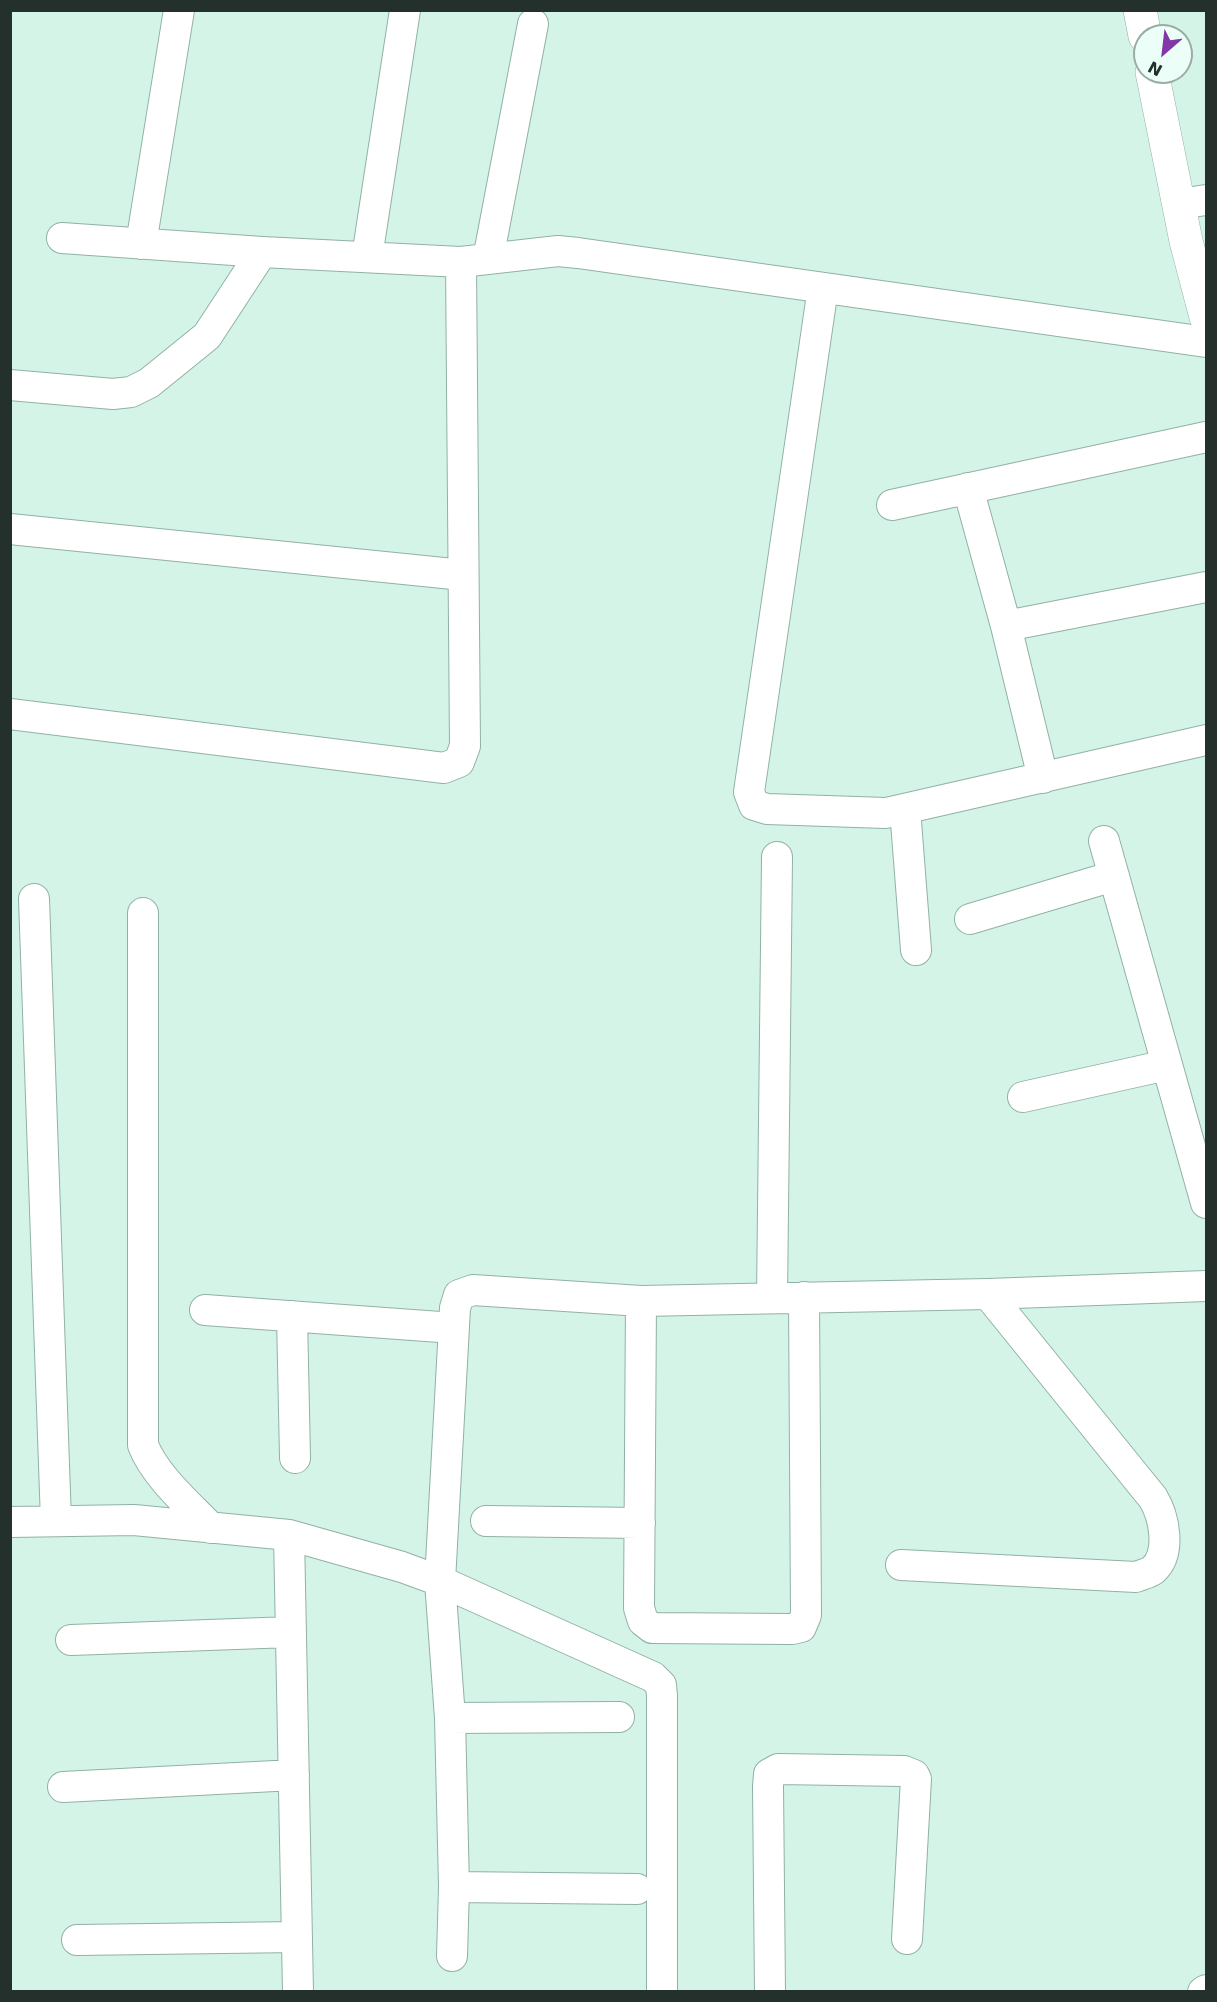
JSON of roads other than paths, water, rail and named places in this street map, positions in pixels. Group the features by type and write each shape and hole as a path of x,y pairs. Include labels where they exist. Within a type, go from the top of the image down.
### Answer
{"main road":[{"path":"1156,84 1193,202 1206,317"}],"street":[{"path":"141,244 179,10"},
{"path":"367,257 405,10"},
{"path":"10,714 444,768 459,762 465,746 463,575 474,261 532,24"},
{"path":"62,238 262,252 474,261 558,251 1206,342"},
{"path":"10,385 112,394 131,392 149,383 207,336 262,252"},
{"path":"823,288 749,792 754,805 767,809 886,813 1206,740"},
{"path":"891,505 1206,436"},
{"path":"968,488 1006,626 1043,778"},
{"path":"10,529 463,575"},
{"path":"1006,626 1206,587"},
{"path":"905,809 916,950"},
{"path":"1104,841 1206,1203"},
{"path":"772,1298 777,857"},
{"path":"970,919 1114,876"},
{"path":"34,899 56,1521"},
{"path":"142,913 143,1445 148,1458 158,1471 211,1528"},
{"path":"1023,1097 1167,1065"},
{"path":"452,1956 454,1887 450,1718 440,1581 455,1308 459,1295 473,1290 641,1301 988,1294 1206,1286"},
{"path":"901,1565 1136,1577 1153,1570 1162,1558 1165,1525 1161,1510 988,1294"},
{"path":"641,1301 639,1608 643,1621 652,1628 792,1629 801,1627 806,1615 804,1297"},
{"path":"205,1310 454,1328"},
{"path":"292,1316 295,1458"},
{"path":"10,1522 134,1520 289,1536 402,1567 440,1581 653,1677 661,1685 662,1696 662,1992"},
{"path":"486,1521 640,1523"},
{"path":"289,1536 298,1992"},
{"path":"71,1640 291,1632"},
{"path":"450,1718 619,1717"},
{"path":"770,1992 768,1786 770,1774 778,1769 904,1771 914,1775 916,1779 907,1939"},
{"path":"63,1787 294,1775"},
{"path":"454,1887 637,1889"},
{"path":"76,1940 297,1937"}]}
